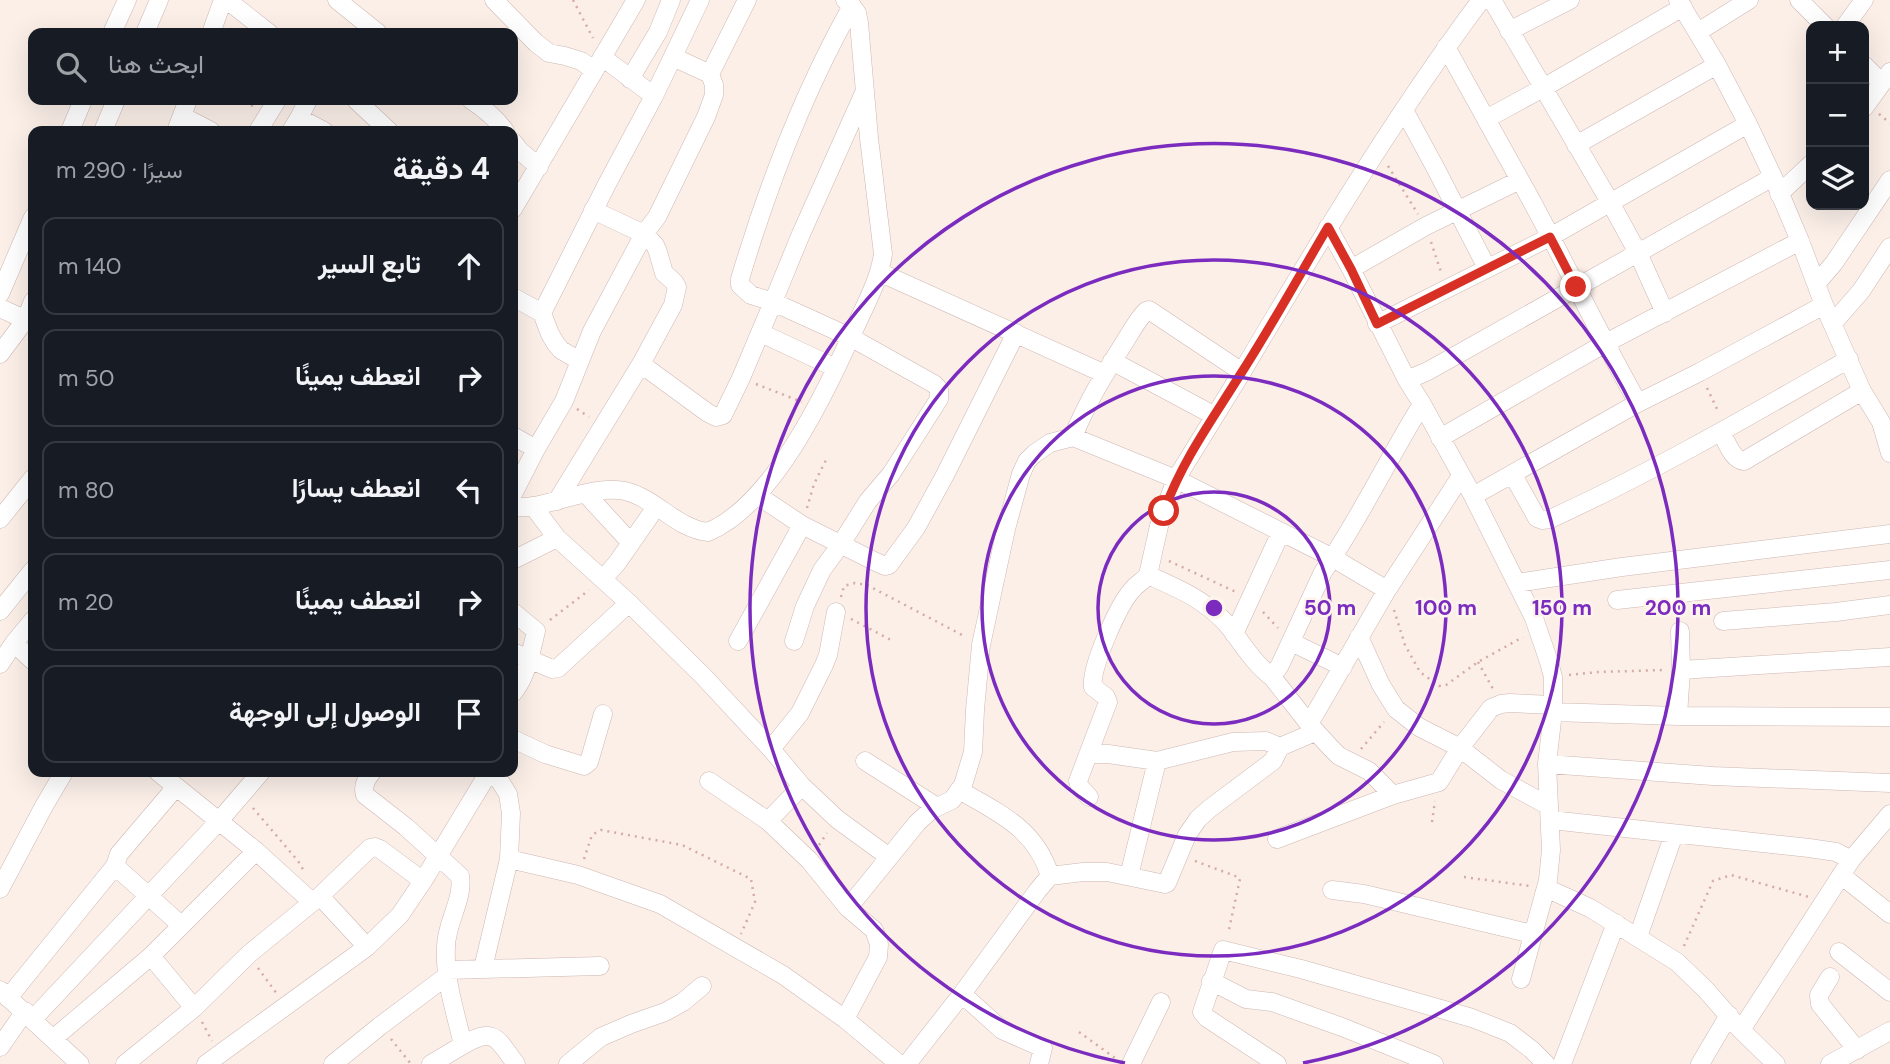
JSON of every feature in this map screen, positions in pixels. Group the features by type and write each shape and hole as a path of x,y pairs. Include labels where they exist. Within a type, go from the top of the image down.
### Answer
{"street":[{"path":"114,28 127,0"},
{"path":"147,28 159,0"},
{"path":"213,28 225,0 262,28"},
{"path":"337,0 372,28"},
{"path":"494,0 549,53 598,63 630,79 654,96"},
{"path":"518,201 636,0"},
{"path":"630,79 658,32 671,0"},
{"path":"542,313 654,96 700,0"},
{"path":"710,74 747,0"},
{"path":"1089,797 1080,788 1078,781 1108,702 1106,697 1093,687 1096,663 1130,591 1148,575 1159,526 1176,479 1328,227 1446,47 1481,0"},
{"path":"1492,0 1610,202 1638,253 1665,313"},
{"path":"1509,32 1570,0"},
{"path":"1698,32 1749,0"},
{"path":"1798,0 1820,21"},
{"path":"1849,21 1864,0"},
{"path":"518,508 610,490 626,492 635,494 695,529 708,532 727,522 757,495 793,449 836,368 879,272 883,254 859,17 849,3"},
{"path":"794,641 815,582 868,501 891,474 940,394 934,384 850,337 773,302 751,295 740,285 740,278 778,166 849,3"},
{"path":"1486,119 1543,88 1680,3 1748,124 1862,391 1885,423 1890,453"},
{"path":"1446,47 1638,403"},
{"path":"518,484 564,401 598,320 644,234 657,217 714,95 710,74 673,57"},
{"path":"1576,145 1717,65"},
{"path":"1869,68 1886,78 1869,101"},
{"path":"641,364 716,417 724,414 865,90"},
{"path":"72,126 81,105"},
{"path":"105,126 114,105"},
{"path":"261,126 274,105"},
{"path":"295,125 305,105"},
{"path":"360,105 378,126"},
{"path":"478,105 502,126"},
{"path":"1404,110 1487,268"},
{"path":"182,116 201,126"},
{"path":"1377,324 1550,237 1748,124"},
{"path":"518,148 539,167"},
{"path":"1407,380 1428,371 1638,253 1776,185 1806,167"},
{"path":"1351,269 1426,226 1520,180"},
{"path":"1816,284 1834,263 1890,180"},
{"path":"557,501 641,364 673,305 677,287 664,273 655,245 644,234 593,210"},
{"path":"1328,227 1407,380 1474,496 1539,630 1553,677 1548,764 1550,864 1521,979"},
{"path":"0,295 28,229"},
{"path":"1440,438 1604,344 1800,241"},
{"path":"1833,323 1861,291 1890,247"},
{"path":"879,272 1016,333 1109,367 1215,415"},
{"path":"518,300 542,313 556,344 580,361"},
{"path":"1474,496 1638,403 1824,305"},
{"path":"0,308 28,320"},
{"path":"1073,437 1109,367 1146,311 1149,310 1242,372"},
{"path":"0,354 28,323"},
{"path":"761,333 836,368"},
{"path":"757,495 802,524 885,566 890,564 916,528 945,475 1016,333"},
{"path":"1513,475 1537,518 1545,520 1602,495 1849,359"},
{"path":"1724,430 1735,458 1744,461 1862,391"},
{"path":"1272,677 1280,666 1323,572 1352,528 1422,404"},
{"path":"848,908 926,814 952,800 966,777 973,752 981,645 1006,529 1027,461 1050,443 1073,437 1176,479 1333,558 1387,590"},
{"path":"518,439 536,449"},
{"path":"907,1064 1050,876 1107,872 1167,883 1187,835 1198,819 1273,761 1280,747 1312,728 1359,637 1461,476"},
{"path":"0,519 28,484"},
{"path":"586,494 631,543"},
{"path":"533,506 557,538 629,603 704,677 771,748 802,786 837,819 889,857"},
{"path":"603,579 656,507"},
{"path":"738,641 802,524"},
{"path":"1234,634 1281,532"},
{"path":"1517,583 1660,562 1890,534"},
{"path":"518,558 557,538"},
{"path":"1617,600 1890,570"},
{"path":"1148,575 1196,597 1225,623 1330,747 1349,762 1368,771 1393,796"},
{"path":"0,611 28,576"},
{"path":"521,655 552,669 558,668 629,603"},
{"path":"1723,621 1890,605"},
{"path":"771,748 800,713 824,665 836,612"},
{"path":"518,616 536,631 521,655 518,686"},
{"path":"0,664 28,626"},
{"path":"1678,716 1680,631"},
{"path":"1359,637 1381,685 1396,709 1419,727 1460,748 1550,813 1674,834 1843,854 1846,867 1890,914"},
{"path":"1291,642 1343,667"},
{"path":"14,643 28,656"},
{"path":"1681,670 1890,657"},
{"path":"1277,839 1439,782 1460,748 1491,708 1501,704 1525,703 1553,709 1678,716 1890,717"},
{"path":"518,741 545,754 584,766 589,762 603,713"},
{"path":"1088,754 1157,761 1233,742 1266,741 1280,747"},
{"path":"865,761 937,807"},
{"path":"1129,876 1157,761"},
{"path":"1548,764 1713,776 1890,783"},
{"path":"0,889 61,777"},
{"path":"164,777 316,899 368,947"},
{"path":"0,1047 219,821 257,777"},
{"path":"368,777 365,782 365,795 459,874 459,896 447,932 445,948 463,1045"},
{"path":"213,1059 368,947 400,915 489,777"},
{"path":"482,968 509,859 511,813 508,794 496,777"},
{"path":"709,781 768,821 809,860 848,908 874,930 879,949 877,957 845,1019"},
{"path":"768,821 802,786"},
{"path":"79,1064 4,994 115,866 120,853 176,787"},
{"path":"960,790 1011,821 1028,836 1045,859 1050,876"},
{"path":"1741,1030 1846,867 1890,814"},
{"path":"1638,937 1674,834"},
{"path":"125,1064 194,1008 249,954 316,899 373,846 423,881"},
{"path":"54,1038 150,956 256,851"},
{"path":"509,859 578,875 660,904 693,921 783,975 845,1019 899,1064"},
{"path":"115,866 181,925"},
{"path":"1546,888 1573,899 1616,923 1677,962 1776,1064"},
{"path":"1332,890 1364,894 1532,934"},
{"path":"1277,1064 1204,1016 1202,1012 1223,950 1301,969 1472,1018 1510,1032 1549,1064 1616,923"},
{"path":"1839,952 1890,992"},
{"path":"150,956 194,1008"},
{"path":"333,1064 448,972 482,968 600,966"},
{"path":"1830,977 1819,995 1821,1004 1857,1050"},
{"path":"1212,981 1246,999 1272,1002 1434,1064"},
{"path":"568,1064 601,1037 665,1012 683,1002 702,986"},
{"path":"962,994 1002,1030 1043,1048 1039,1064"},
{"path":"1132,1064 1161,1002"},
{"path":"1700,1064 1728,1015"},
{"path":"1830,1064 1890,1031"},
{"path":"431,1064 483,1035 491,1035 498,1040 516,1064"}],"path":[{"path":"573,0 598,63"},
{"path":"1377,151 1426,226 1446,289"},
{"path":"1700,372 1724,430"},
{"path":"741,378 815,407"},
{"path":"564,401 603,427"},
{"path":"802,524 814,484 827,458"},
{"path":"1154,554 1251,599 1291,642"},
{"path":"536,631 603,579"},
{"path":"891,640 836,612 844,586 855,583 867,585 981,645"},
{"path":"1387,590 1405,645 1420,672 1439,686 1446,685 1512,642 1539,630"},
{"path":"1478,662 1501,704"},
{"path":"1553,677 1598,671 1681,670"},
{"path":"1349,762 1396,709"},
{"path":"1432,822 1439,782"},
{"path":"242,795 298,860 305,872"},
{"path":"809,860 837,819"},
{"path":"578,875 592,835 601,830 682,845 751,879 755,902 735,948"},
{"path":"1178,855 1240,880 1223,950"},
{"path":"1677,962 1713,881 1731,875 1825,901"},
{"path":"1464,877 1546,888"},
{"path":"249,954 285,1006"},
{"path":"194,1008 213,1059"},
{"path":"380,1026 411,1064"},
{"path":"1079,1032 1124,1064"}],"route":[{"path":"1164,511 1176,479 1328,227 1377,324 1550,237 1576,287"}]}
